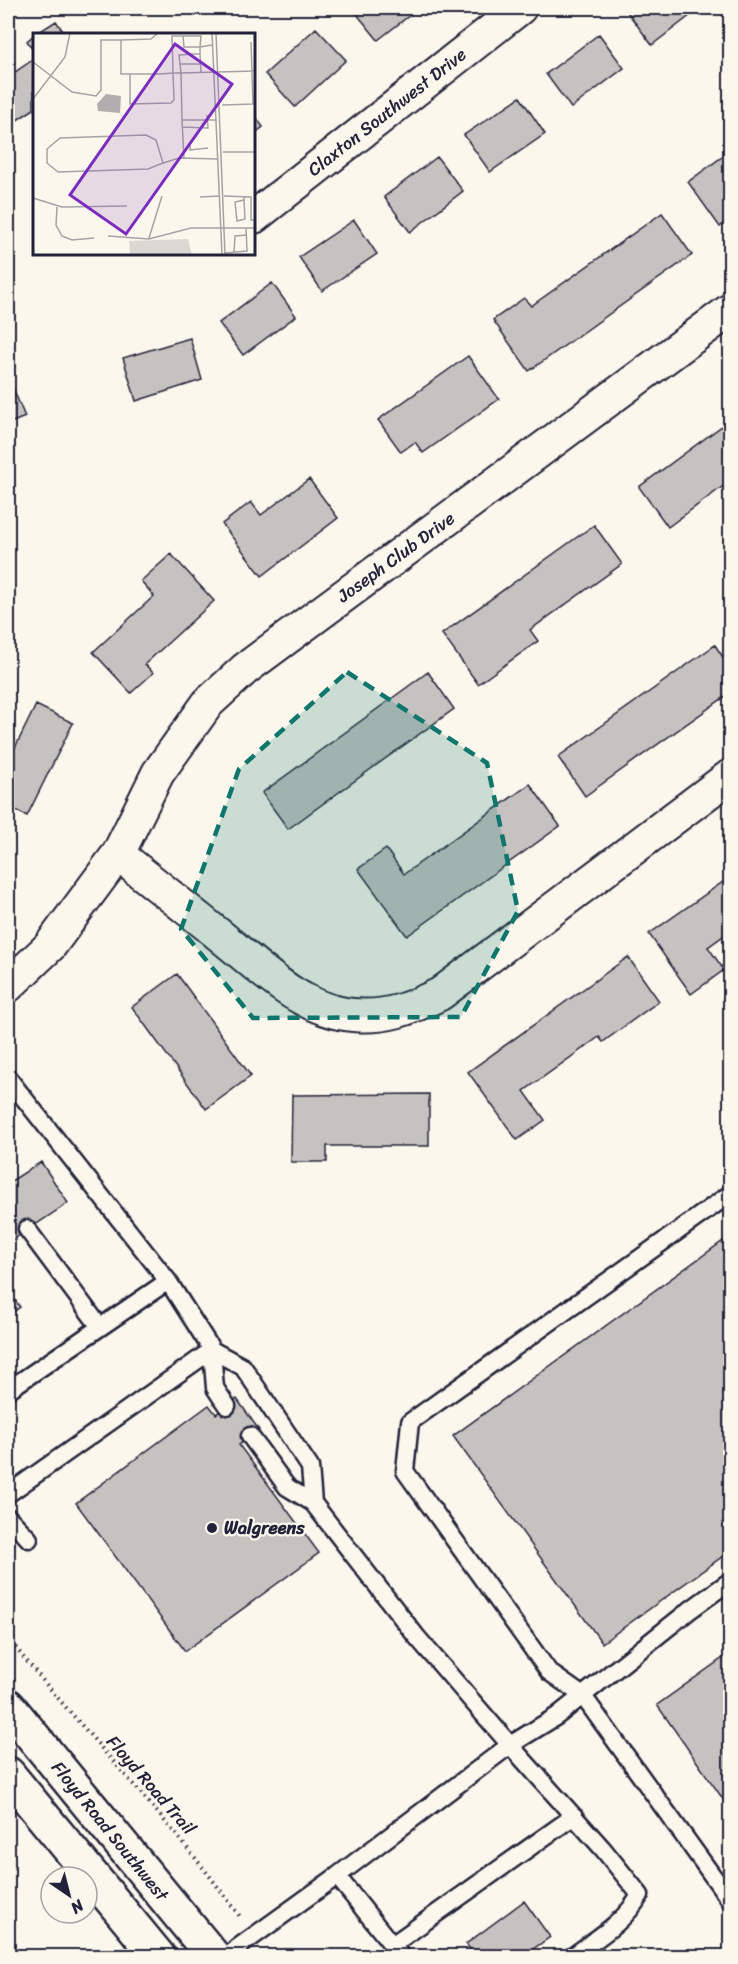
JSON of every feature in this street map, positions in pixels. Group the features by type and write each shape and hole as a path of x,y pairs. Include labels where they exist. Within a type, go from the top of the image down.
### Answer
{"main road":[{"name":"Floyd Road Southwest","path":"8,1706 213,1956"},
{"path":"8,1774 158,1956"}],"street":[{"name":"Claxton Southwest Drive","path":"255,216 520,8"},
{"name":"Joseph Club Drive","path":"8,986 50,946 118,854 158,773 208,703 245,669 730,310"},
{"path":"118,854 291,992 326,1010 351,1016 381,1016 405,1011 440,994 730,776"}],"lane":[{"path":"8,1078 168,1281 212,1350 243,1367 310,1467 313,1503"},
{"path":"730,1194 410,1422 405,1471 549,1672 583,1696 730,1900"},
{"path":"27,1229 100,1327"},
{"path":"8,1390 168,1281"},
{"path":"212,1350 214,1388 227,1406"},
{"path":"8,1494 212,1350"},
{"path":"250,1436 287,1487 313,1503 416,1636 603,1849 640,1895 633,1907 618,1923 573,1956"},
{"path":"8,1517 29,1539"},
{"path":"226,1956 337,1876 510,1745 557,1716 730,1581"},
{"path":"337,1876 397,1951 574,1816"}],"path":[{"name":"Floyd Road Trail","path":"8,1638 41,1680 105,1751 211,1877 254,1936"}],"highlighted area":[{"path":"347,672 487,763 518,911 461,1017 253,1018 181,929 239,769"}],"building":[{"path":"352,8 419,8 378,40"},
{"path":"700,8 652,45 625,9"},
{"path":"56,21 64,33 38,33"},
{"path":"316,28 346,60 295,107 265,74"},
{"path":"599,34 624,68 571,108 546,74"},
{"path":"33,36 33,50 27,41"},
{"path":"33,60 33,110 8,126 8,77"},
{"path":"520,97 545,134 490,172 464,135"},
{"path":"255,115 263,127 255,133"},
{"path":"730,151 730,219 720,227 688,182"},
{"path":"437,157 463,191 410,232 384,197"},
{"path":"662,213 692,255 529,371 493,320 524,298 531,306"},
{"path":"354,220 377,254 322,291 299,257"},
{"path":"272,283 296,316 243,355 219,323"},
{"path":"190,338 202,380 136,401 123,358"},
{"path":"468,356 499,399 423,453 415,442 401,452 378,420"},
{"path":"8,376 25,417 8,424"},
{"path":"730,420 730,481 668,527 639,487"},
{"path":"309,479 338,518 262,576 222,524 251,502 261,515"},
{"path":"594,525 622,564 530,630 538,641 478,684 442,634"},
{"path":"171,554 214,601 145,664 153,673 131,693 93,652 154,596 141,581"},
{"path":"715,645 730,668 730,693 585,796 558,757"},
{"path":"428,672 454,709 288,829 262,793"},
{"path":"36,705 73,723 27,816 8,807 8,762"},
{"path":"530,784 560,826 407,936 358,869 386,849 404,874"},
{"path":"730,877 730,931 708,947 724,970 691,994 649,934"},
{"path":"628,957 659,1001 603,1042 599,1037 524,1091 545,1120 517,1140 468,1072"},
{"path":"177,974 251,1076 206,1109 132,1007"},
{"path":"429,1094 429,1146 327,1146 327,1162 291,1162 292,1095"},
{"path":"41,1162 68,1203 8,1243 8,1183"},
{"path":"730,1236 730,1551 602,1643 453,1436"},
{"path":"8,1290 20,1307 8,1316"},
{"path":"237,1399 259,1430 239,1445 319,1553 185,1651 76,1503 209,1405 216,1414"},
{"path":"730,1653 730,1809 657,1705"},
{"path":"524,1901 550,1937 523,1956 476,1956 466,1944"}],"place":[{"name":"Walgreens","path":"212,1528"}]}
